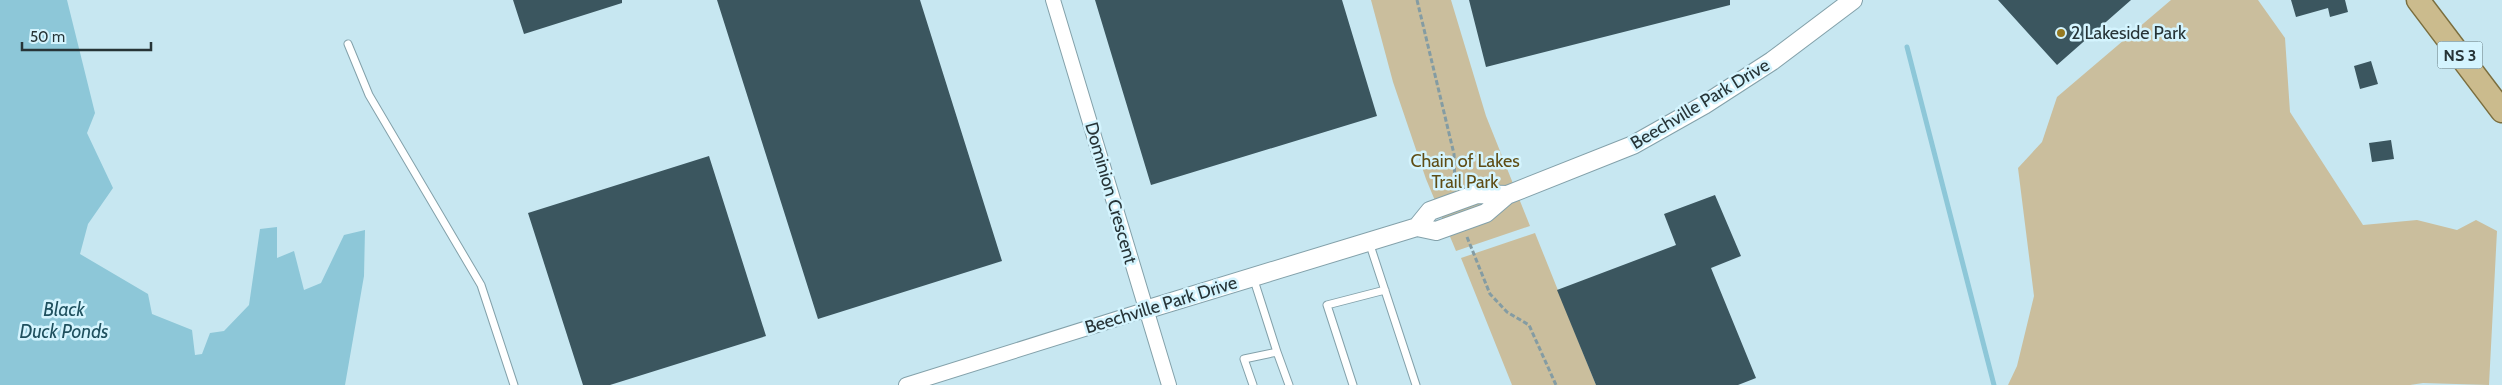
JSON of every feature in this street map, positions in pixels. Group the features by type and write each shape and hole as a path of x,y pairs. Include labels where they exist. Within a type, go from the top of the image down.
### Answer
{"main road":[{"name":"NS 3","path":"2418,0 2500,102"}],"street":[{"name":"Dominion Crescent","path":"1054,0 1145,310 1169,385"},
{"name":"Beechville Park Drive","path":"906,385 1417,227 1436,231 1486,213 1507,195 1641,141 1704,105 1772,61 1853,0"},
{"name":"Beechville Park Drive","path":"1417,227 1430,211 1477,194 1507,195"}],"lane":[{"path":"348,44 369,95 481,285 514,385"},
{"path":"1369,242 1416,385"},
{"path":"1253,277 1289,385"},
{"path":"1353,385 1326,305 1385,290"},
{"path":"1253,385 1244,359 1277,352"}],"path":[{"path":"1417,0 1454,154 1455,202"},
{"path":"1462,222 1490,294 1507,312 1530,325 1556,385"}],"green space":[{"name":"Chain of Lakes Trail Park","path":"1371,0 1451,0 1486,116 1530,226 1456,251 1426,179 1393,82"},
{"path":"2171,0 2258,0 2285,38 2290,112 2363,225 2417,220 2457,230 2476,220 2497,231 2489,385 2423,383 2410,385 2008,385 2017,366 2034,296 2018,168 2042,142 2057,97"},
{"path":"1535,233 1596,385 1512,385 1461,258"}],"water":[{"name":"Black Duck Ponds","path":"0,0 67,0 95,113 87,133 113,188 88,224 80,254 148,294 152,314 192,330 195,355 202,354 210,333 224,331 249,305 260,229 277,227 277,258 294,251 304,290 321,283 344,235 365,230 364,276 345,385 0,385"}],"building":[{"path":"513,0 622,0 622,3 524,34"},
{"path":"717,0 920,0 1002,261 818,319"},
{"path":"1095,0 1342,0 1377,116 1151,185"},
{"path":"1469,0 1730,0 1730,5 1486,67"},
{"name":"2 Lakeside Park","path":"1998,0 2131,0 2057,65"},
{"path":"2291,0 2345,0 2348,12 2330,17 2328,8 2296,17"},
{"path":"2371,61 2378,84 2360,89 2354,66"},
{"path":"2391,140 2394,159 2372,162 2369,143"},
{"path":"709,156 766,336 610,385 583,385 528,213"},
{"path":"1715,195 1741,256 1711,268 1756,378 1738,385 1596,385 1557,290 1676,245 1664,214"}],"waterway":[{"path":"1907,47 1994,385"}],"place":[{"name":"2 Lakeside Park","path":"2061,33"}]}
